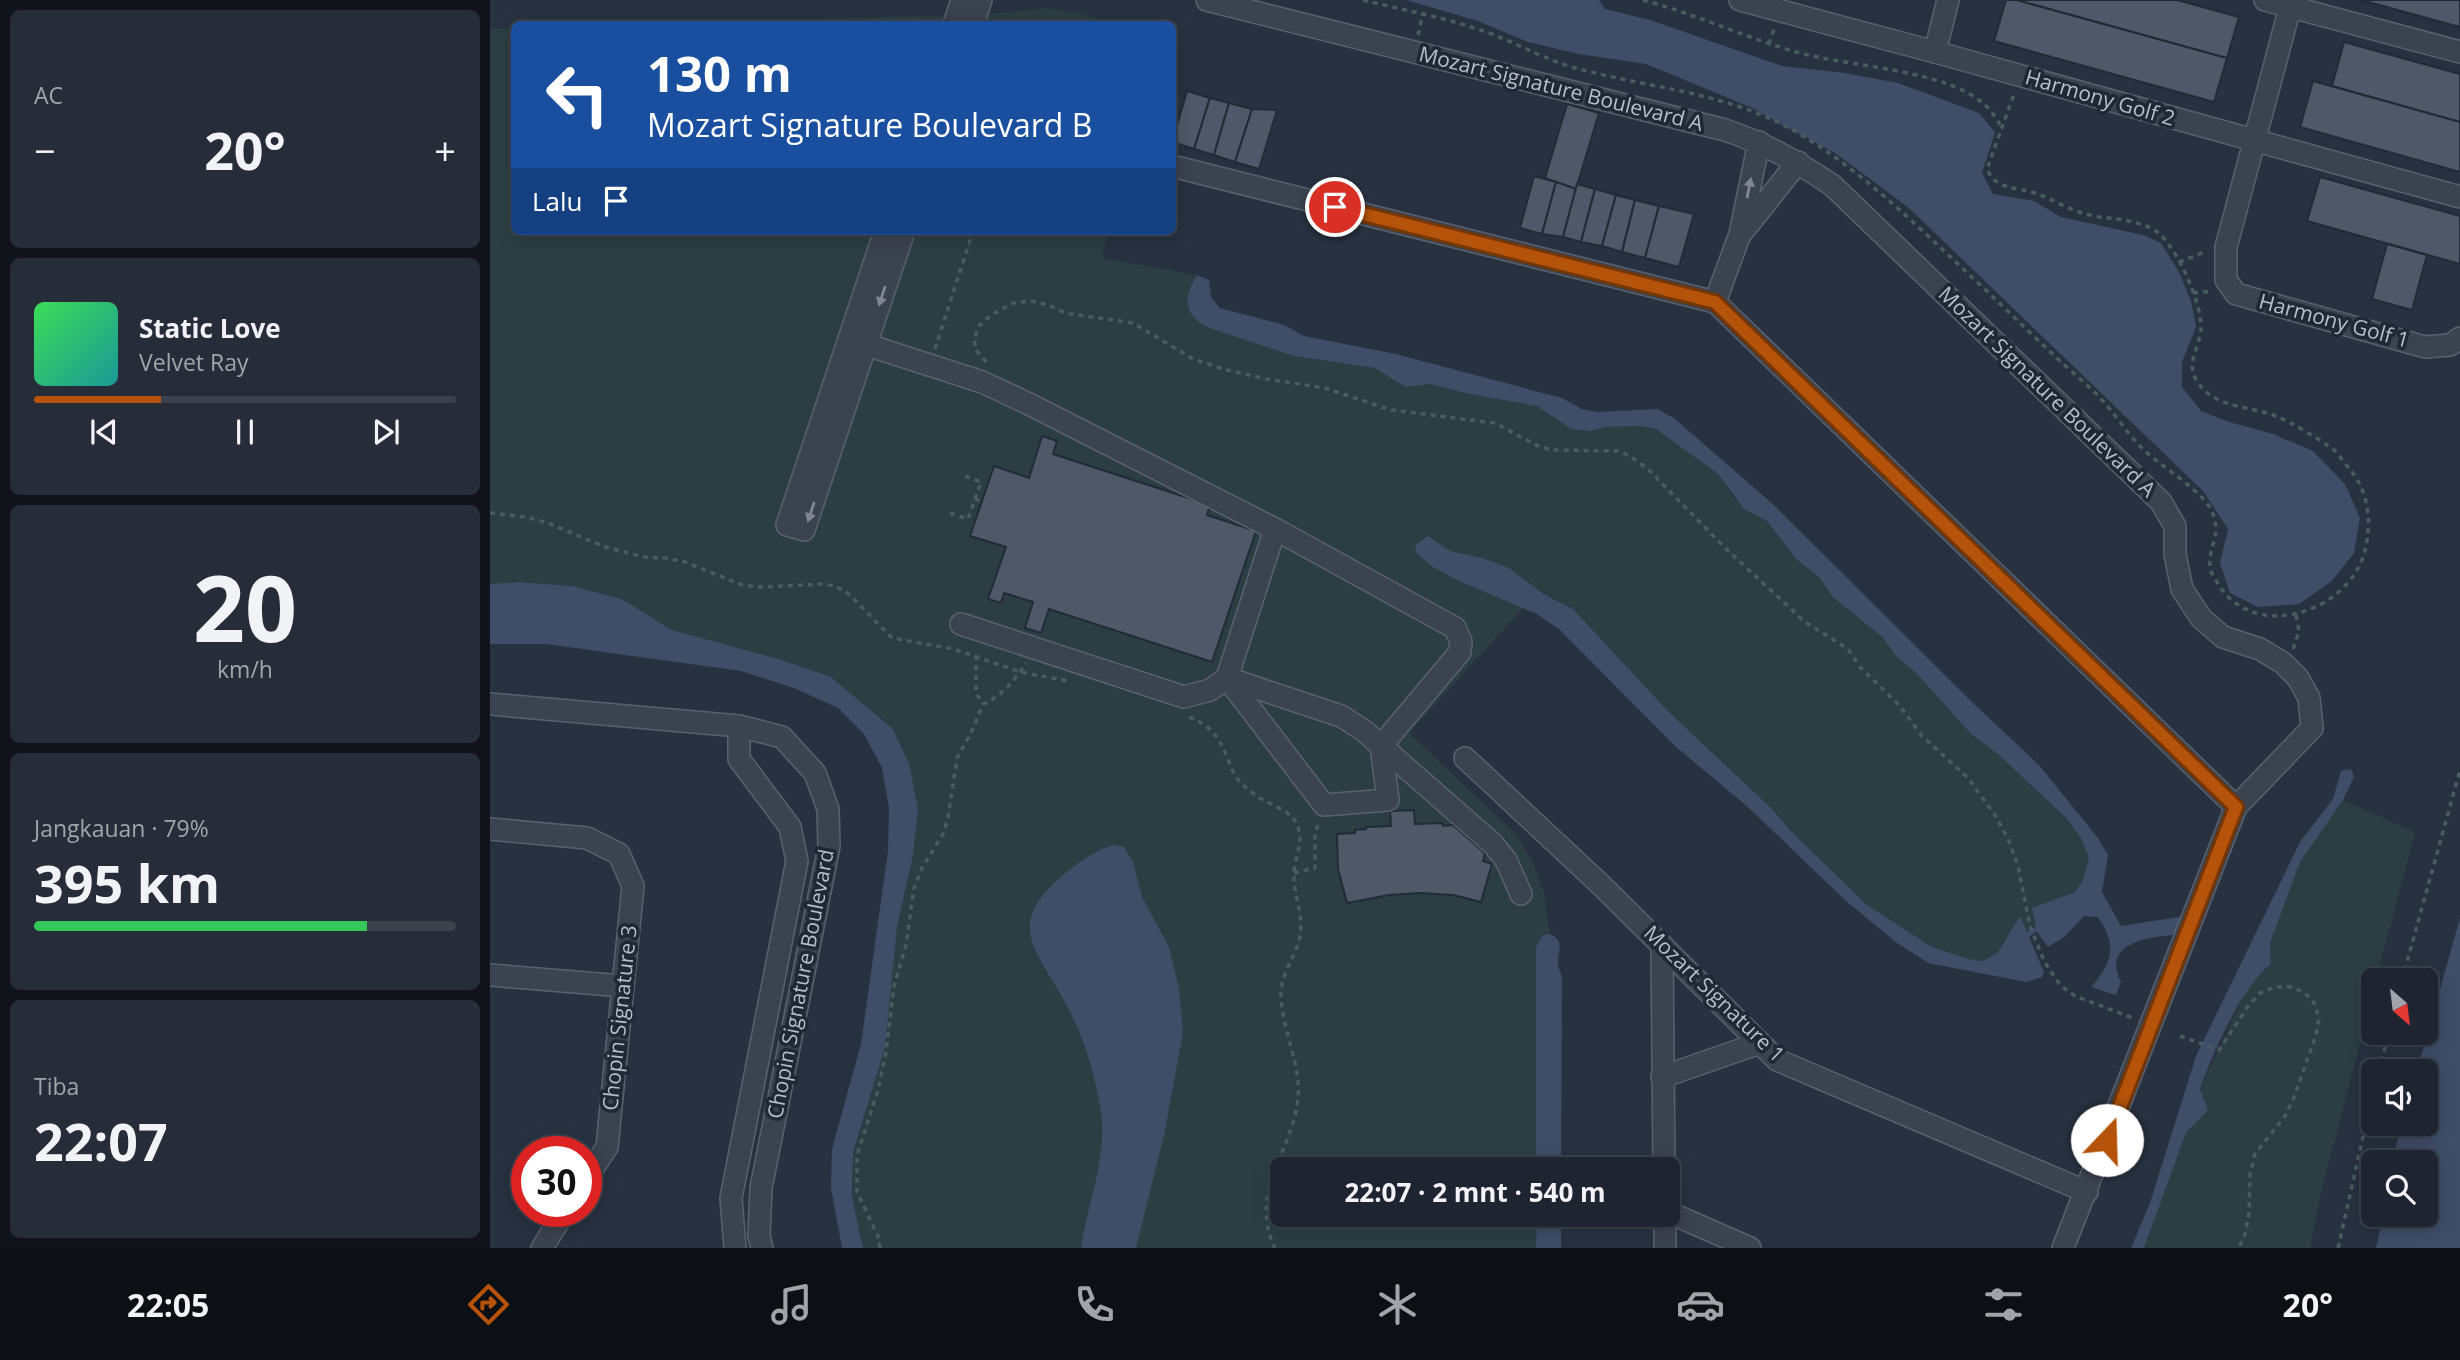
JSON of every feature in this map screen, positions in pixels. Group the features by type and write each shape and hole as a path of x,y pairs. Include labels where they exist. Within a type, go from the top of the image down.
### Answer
{"street":[{"path":"955,21 962,0"},
{"path":"974,21 981,0"},
{"name":"Mozart Signature Boulevard A","path":"1207,0 1725,130 1759,142 1798,162 1832,185 2161,502 2175,526 2175,554 2182,589 2201,618 2223,637 2260,649 2283,663 2298,678 2309,698 2312,728 2236,807 2063,1248"},
{"name":"Harmony Golf 2","path":"1740,0 2460,197"},
{"path":"1935,52 1948,0"},
{"path":"2265,0 2291,3 2460,52"},
{"path":"2226,247 2291,3"},
{"path":"1715,302 1740,234 1759,142"},
{"path":"1740,234 1798,162"},
{"path":"1176,167 1715,302 2236,807"},
{"path":"884,235 858,342 804,530 787,525 858,342 902,235"},
{"name":"Harmony Golf 1","path":"2226,247 2226,279 2236,294 2426,346 2455,342"},
{"path":"858,342 982,382 1027,403 1275,529 1455,628 1461,642 1460,652 1381,746 1388,800 1324,805 1227,678"},
{"path":"961,624 1184,697 1210,690 1227,678 1275,529"},
{"path":"1227,678 1341,716 1363,730 1493,844 1506,860 1521,894"},
{"name":"Chopin Signature Boulevard","path":"490,704 739,726 782,737 815,773 828,809 830,846 761,1188 762,1248"},
{"name":"Chopin Signature Boulevard","path":"735,1248 731,1198 797,861 790,827 739,760 739,726"},
{"name":"Mozart Signature 1","path":"1465,758 1662,945 1777,1060 2087,1192"},
{"name":"Chopin Signature 3","path":"490,829 587,838 619,854 633,886 607,1147 602,1155"},
{"path":"1662,945 1664,1157"},
{"path":"490,975 623,986"},
{"path":"1662,1077 1760,1043"},
{"path":"1680,1219 1750,1248"},
{"path":"544,1247 556,1227"},
{"path":"1665,1248 1666,1227"}],"path":[{"path":"1363,0 1436,16 1481,30 1570,66 1713,98 1759,114 1799,134 1897,206 2102,400 2138,445 2164,469 2197,493 2208,506 2217,528 2211,573 2231,601 2243,610 2268,615 2296,615 2312,609 2336,595 2353,578 2363,561 2368,509 2359,481 2334,450 2278,416 2217,399 2204,391 2191,369 2201,324 2193,293 2179,261 2162,235 2134,221 2080,212 2034,192 2006,187 1992,180 1987,169 2021,75"},
{"path":"1643,0 1814,57 1906,72 1942,82 1976,97 1987,106 2002,128"},
{"path":"930,365 972,235"},
{"path":"2179,261 2214,248 2226,247"},
{"path":"993,368 982,360 976,350 974,339 979,326 991,315 1013,303 1031,301 1065,313 1133,323 1181,353 1223,369 1325,388 1391,410 1495,423 1551,450 1619,451 1630,456 1648,470 1723,546 1805,622 1848,649 1860,667 1899,705 1922,736 1968,778 1995,815 2009,841 2018,866 2030,926 2044,961 2060,985 2075,996 2138,1020"},
{"path":"950,513 968,519 981,482 962,475"},
{"path":"975,499 982,502"},
{"path":"490,513 526,517 548,523 605,547 644,557 685,562 743,585 835,586 857,601 892,638 914,640 976,655 1020,672 1080,684"},
{"path":"2283,663 2298,637 2296,615"},
{"path":"880,1248 878,1236 857,1192 857,1155 878,1090 894,986 906,945 914,888 922,868 943,834 957,758 983,704 993,699 1020,672 1035,648"},
{"path":"976,655 976,693 983,704"},
{"path":"1181,713 1214,730 1234,774 1244,786 1294,819 1300,832 1300,850 1294,873 1301,914 1300,934 1294,956 1283,976 1281,995 1298,1081 1297,1104 1267,1194 1268,1234 1275,1248"},
{"path":"2405,968 2460,770"},
{"path":"1294,873 1315,868 1315,834 1324,805"},
{"path":"2180,1036 2219,1050 2249,1005 2260,993 2275,987 2292,987 2305,993 2314,1003 2319,1018 2316,1035 2293,1100 2285,1116 2255,1154 2250,1175 2249,1214 2239,1248"},
{"path":"2338,1248 2363,1136"}],"green space":[{"path":"1047,8 1105,21 745,21 988,14"},
{"path":"511,28 511,235 1107,235 1102,258 1197,275 1189,293 1256,343 1294,356 1375,368 1405,387 1430,384 1537,406 1571,429 1590,431 1605,427 1639,426 1656,429 1718,474 1735,499 1767,521 1796,559 1819,577 1834,597 1882,637 1896,656 1917,674 1971,734 1999,755 2066,818 2081,838 2089,858 2083,880 2075,892 2032,908 2035,926 2026,932 2020,917 1998,952 1982,961 1933,947 1866,904 1771,808 1668,711 1573,609 1482,558 1450,551 1463,583 1524,607 1409,733 1516,834 1531,859 1544,892 1550,934 1542,935 1536,947 1536,1157 1270,1157 1270,1227 1537,1227 1536,1248 863,1248 852,1197 853,1153 865,1114 897,927 913,856 918,809 892,728 831,677 779,659 672,630 622,599 572,586 518,582 490,584 490,29"},
{"path":"2343,800 2415,832 2379,968 2361,968 2361,1039 2320,1197 2310,1248 2144,1248 2186,1133 2200,1119 2204,1103 2200,1089 2248,987 2271,964 2270,943 2300,862"}],"water":[{"path":"1406,0 1599,0 1605,9 1650,20 1782,66 1845,73 1898,83 1979,113 1995,132 1982,173 1993,194 2034,201 2061,217 2143,235 2161,243 2179,272 2191,301 2196,327 2182,362 2182,387 2201,411 2273,434 2313,451 2345,484 2360,518 2354,553 2332,581 2299,604 2258,607 2230,593 2220,563 2228,529 2203,491 1909,208 1835,153 1750,107 1646,64 1579,54 1528,42 1478,21"},
{"path":"1197,275 1209,280 1211,297 1220,308 1284,325 1304,336 1396,354 1562,398 1582,409 1597,412 1658,409 1675,419 1774,505 2039,765 2098,838 2108,855 2102,892 2121,926 2185,916 2184,934 2146,939 2124,949 2118,957 2116,968 2121,982 2116,995 2091,987 2104,970 2110,954 2108,936 2098,917 2084,916 2064,937 2048,947 2037,932 2032,908 2075,892 2083,880 2089,858 2081,838 2066,818 1999,755 1971,734 1917,674 1896,656 1882,637 1833,597 1819,577 1796,559 1767,521 1744,509 1718,474 1656,429 1639,426 1605,427 1590,431 1571,429 1537,406 1430,384 1405,387 1375,368 1294,356 1207,327 1193,317 1188,305 1189,291"},
{"path":"1428,536 1450,551 1482,558 1509,568 1544,594 1573,609 1668,711 1771,808 1866,904 1932,947 1983,961 1998,952 2020,916 2044,972 2042,977 2026,982 1928,963 1897,943 1846,901 1749,808 1675,746 1559,629 1535,613 1463,583 1433,567 1417,554 1415,545"},
{"path":"518,582 572,586 622,599 672,630 779,659 831,677 892,728 909,763 918,809 913,856 897,927 885,1047 853,1153 852,1197 863,1248 842,1248 831,1188 832,1149 861,1044 888,851 889,808 882,768 864,734 838,708 794,688 741,671 546,644 490,644 490,584"},
{"path":"2351,769 2354,777 2343,800 2300,862 2270,943 2271,964 2249,988 2212,1058 2200,1089 2208,1110 2186,1133 2144,1248 2131,1248 2150,1203 2196,1056 2300,842 2333,799 2341,771"},
{"path":"1114,845 1124,847 1133,862 1142,897 1169,947 1179,988 1183,1033 1164,1135 1136,1248 1081,1248 1099,1164 1101,1112 1084,1045 1067,1006 1037,954 1031,939 1030,925 1034,909 1064,874 1094,853"},
{"path":"2460,918 2460,1248 2376,1248 2380,1227 2438,1227 2438,1150 2396,1150 2398,1136 2438,1136 2438,1059 2420,1059 2424,1045 2438,1045 2438,996"},
{"path":"1550,934 1559,942 1560,948 1561,1157 1536,1157 1536,947 1542,935"},
{"path":"1537,1227 1561,1227 1561,1248 1536,1248"}],"building":[{"path":"2006,0 2017,0 2227,58 2214,102 1994,41"},
{"path":"2017,0 2177,0 2239,17 2227,58"},
{"path":"2361,0 2460,0 2460,27"},
{"path":"2344,42 2460,74 2460,122 2332,86"},
{"path":"2313,81 2460,122 2460,172 2300,127"},
{"path":"1187,91 1210,98 1194,149 1176,143 1176,128"},
{"path":"1210,98 1229,103 1214,155 1194,149"},
{"path":"1229,103 1252,109 1235,162 1214,155"},
{"path":"1567,104 1599,113 1576,189 1545,178"},
{"path":"1252,109 1277,110 1259,169 1235,162"},
{"path":"1534,176 1556,182 1542,234 1520,228"},
{"path":"2320,177 2460,216 2460,264 2307,221"},
{"path":"1556,182 1576,189 1563,237 1542,234"},
{"path":"1577,184 1595,189 1581,242 1563,237"},
{"path":"1595,189 1616,195 1602,246 1581,242"},
{"path":"1616,195 1635,200 1622,252 1602,246"},
{"path":"1635,200 1659,206 1645,258 1622,252"},
{"path":"1659,206 1694,214 1679,267 1645,258"},
{"path":"2387,244 2427,255 2412,310 2372,299"},
{"path":"1042,436 1057,441 1053,454 1210,505 1207,515 1256,531 1212,662 1049,609 1041,633 1025,628 1033,602 1004,593 1001,603 988,599 1006,547 970,536 994,466 1029,478"},
{"path":"1414,810 1415,824 1453,825 1485,853 1483,861 1492,864 1481,902 1453,895 1420,893 1389,895 1347,903 1338,869 1337,834 1355,833 1355,830 1366,827 1391,826 1390,811"}],"waterway":[{"path":"2027,935 2036,929"}],"route":[{"path":"1335,207 1715,302 2236,807 2107,1140"}]}
